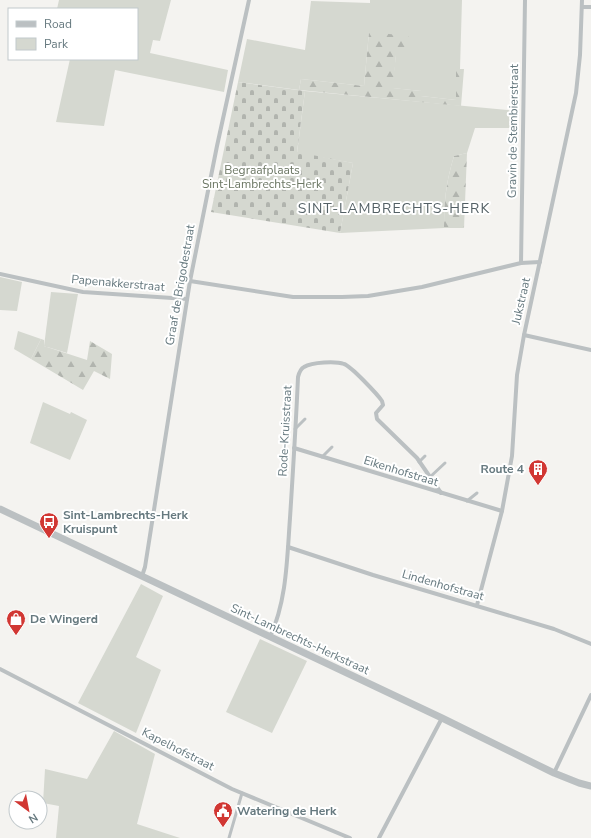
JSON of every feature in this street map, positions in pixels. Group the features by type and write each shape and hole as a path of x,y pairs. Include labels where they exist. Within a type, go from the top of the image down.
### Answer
{"street":[{"name":"Graaf de Brigodestraat","path":"142,576 146,560 190,281 217,146 249,0"},
{"name":"Gravin de Stembierstraat","path":"521,262 525,0"},
{"name":"Jukstraat","path":"476,605 502,511 512,456 517,375 524,335 576,92 580,55 582,0"},
{"path":"582,8 591,7"},
{"path":"190,281 293,296 368,296 422,287 521,262 540,262"},
{"name":"Papenakkerstraat","path":"0,274 83,292 187,299"},
{"path":"524,335 591,350"},
{"name":"Rode-Kruisstraat","path":"270,637 278,620 282,602 288,547 298,377 300,371 304,367 312,364 345,364 382,401 383,405 376,413 377,419 417,458 441,493"},
{"name":"Eikenhofstraat","path":"294,448 502,511"},
{"name":"Sint-Lambrechts-Herkstraat","path":"0,509 442,718 554,773 591,786"},
{"name":"Lindenhofstraat","path":"288,547 373,575 554,628 591,644"},
{"name":"Kapelhofstraat","path":"0,669 242,793 350,838"},
{"path":"554,773 591,695"},
{"path":"379,838 442,718"}],"lane":[{"path":"295,430 305,419"},
{"path":"322,457 332,447"},
{"path":"419,462 425,456"},
{"path":"430,477 445,463"},
{"path":"467,501 477,493"},
{"path":"229,838 242,793"}],"green space":[{"path":"59,0 171,0 160,41 153,40 150,53 228,70 224,92 115,70 104,126 56,122 70,60 138,60 138,8 57,8"},
{"path":"370,0 462,0 460,69 456,70 456,100 421,96 421,91 392,88 396,55 369,32 364,86 301,79 299,90 238,82 247,39 305,50 311,1 370,3"},
{"path":"369,32 409,36 407,54 396,55 393,88 421,91 421,96 456,100 456,69 464,69 461,106 299,90 301,79 364,86"},
{"name":"Begraafplaats Sint-Lambrechts-Herk","path":"238,82 305,91 297,152 353,163 340,233 211,212"},
{"path":"305,91 517,111 517,128 475,128 467,153 454,156 446,192 444,228 340,233 353,163 297,153"},
{"path":"467,153 464,228 444,228 446,192 454,156"},
{"path":"0,277 22,282 17,311 0,310"},
{"path":"51,292 78,294 67,353 44,346"},
{"path":"18,331 41,339 31,359 14,349"},
{"path":"41,339 44,340 44,346 87,360 90,341 112,354 110,379 94,371 83,390 31,359"},
{"path":"43,402 70,414 71,412 87,420 70,460 30,443"},
{"path":"141,584 163,596 136,657 161,670 136,733 78,703"},
{"path":"260,639 307,661 272,733 226,712"},
{"path":"114,731 155,754 137,824 180,838 56,838 59,806 48,804 48,790 44,790 45,769 87,779"}],"place":[{"name":"Route 4","path":"538,486"},
{"name":"Sint-Lambrechts-Herk Kruispunt","path":"49,539"},
{"name":"De Wingerd","path":"16,636"},
{"name":"Watering de Herk","path":"223,828"}],"district":[{"name":"SINT-LAMBRECHTS-HERK","path":"394,208"}]}
